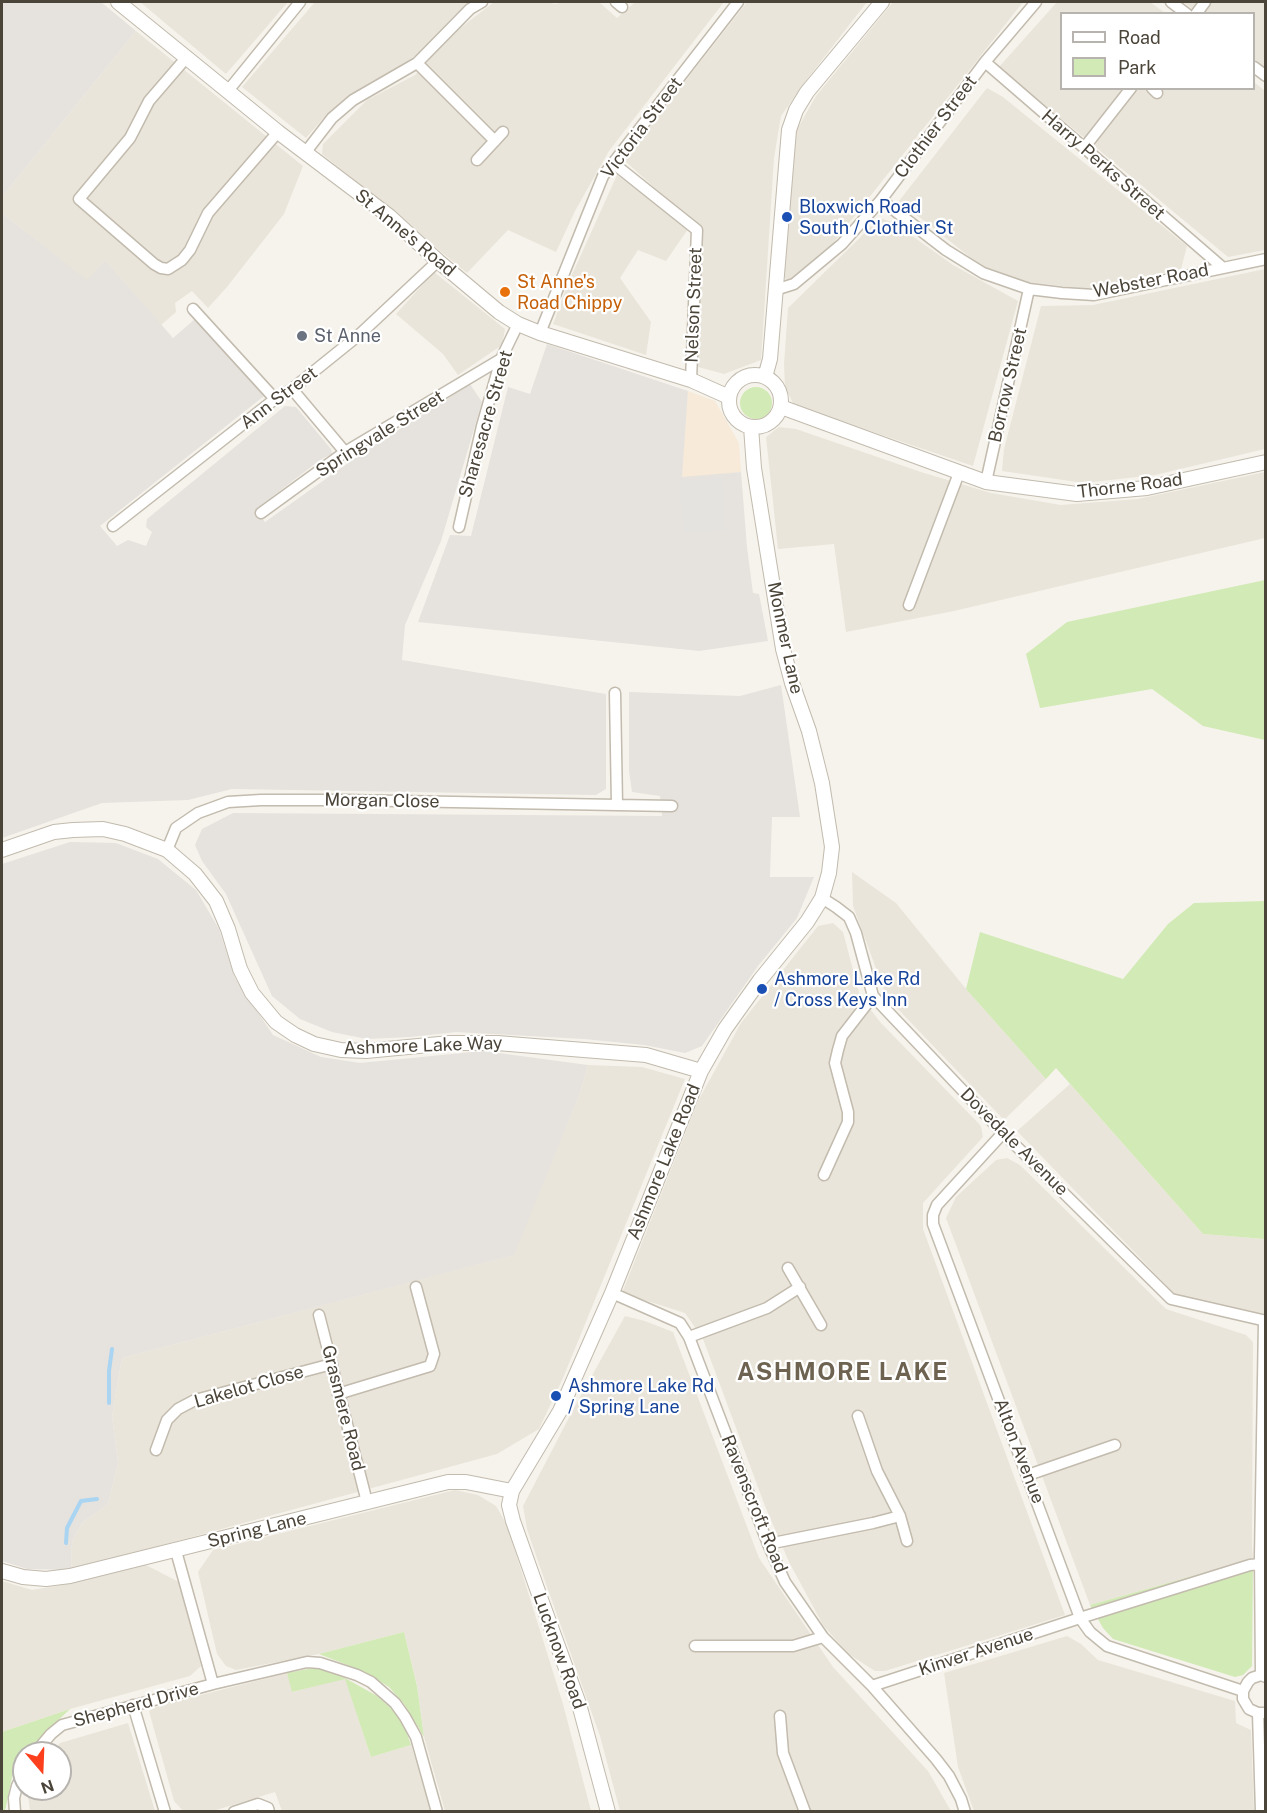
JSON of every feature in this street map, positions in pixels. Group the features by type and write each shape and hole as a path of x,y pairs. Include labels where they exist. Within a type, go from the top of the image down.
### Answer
{"street":[{"name":"St Anne's Road","path":"118,2 227,92 389,216 499,312 518,324 540,333 691,380 729,397"},
{"path":"227,92 300,2"},
{"path":"305,153 332,118 353,100 417,63 470,9 482,2"},
{"name":"Victoria Street","path":"540,333 603,176 738,2"},
{"path":"765,377 770,358 789,130 796,110 807,92 882,2"},
{"name":"Clothier Street","path":"775,290 794,284 842,244 881,200 985,62 1036,2"},
{"path":"1171,2 1184,12"},
{"path":"186,58 149,101 130,138 79,199 153,264 168,269 182,260 190,250 208,213 278,132"},
{"name":"Harry Perks Street","path":"985,62 1222,267"},
{"path":"417,63 495,141"},
{"path":"1084,148 1129,90"},
{"path":"477,160 503,132"},
{"name":"Nelson Street","path":"613,163 697,230 691,380"},
{"name":"Webster Road","path":"881,200 946,250 983,273 1029,289 1094,295 1266,259"},
{"name":"Ann Street","path":"113,526 359,335 438,261"},
{"name":"Borrow Street","path":"986,482 1029,289"},
{"path":"193,309 275,399"},
{"name":"Sharesacre Street","path":"459,527 482,426 501,359 518,324"},
{"name":"Springvale Street","path":"261,513 345,452 501,359"},
{"path":"749,375 765,377 772,381 781,398 780,407 772,421 761,427 752,427 740,423 733,416 729,397 732,388 749,375"},
{"path":"292,389 345,452"},
{"name":"Thorne Road","path":"780,407 986,482 1077,494 1147,488 1266,462"},
{"name":"Monmer Lane","path":"752,427 756,478 783,649 822,783 832,847"},
{"path":"909,604 959,473"},
{"path":"615,693 618,805"},
{"name":"Morgan Close","path":"167,850 176,828 198,813 228,802 351,800 672,806"},
{"name":"Ashmore Lake Way","path":"2,850 54,832 74,830 104,830 125,834 167,850 195,874 216,901 228,929 240,969 252,993 276,1022 314,1044 341,1050 366,1051 450,1043 497,1043 646,1055 701,1071"},
{"name":"Ashmore Lake Road","path":"512,1491 560,1411 612,1293 701,1071 725,1029 760,980 807,922 822,898 829,873 832,847"},
{"name":"Dovedale Avenue","path":"822,898 849,917 856,933 873,996 1003,1133 1171,1299 1265,1321"},
{"path":"824,1175 848,1122 848,1112 835,1063 838,1050 842,1036 873,996"},
{"name":"Alton Avenue","path":"1003,1133 937,1205 933,1215 933,1224 1080,1618 1090,1632 1107,1646 1243,1691"},
{"path":"788,1268 821,1325"},
{"path":"338,1394 430,1366 434,1354 416,1287"},
{"path":"689,1337 767,1308 800,1287"},
{"name":"Ravenscroft Road","path":"612,1293 680,1323 689,1337 768,1545 785,1582 823,1637 872,1686 942,1767 961,1799 965,1812"},
{"name":"Grasmere Road","path":"319,1315 367,1502"},
{"path":"1261,1812 1262,1713 1249,1708 1243,1691 1252,1678 1263,1676 1260,1564 1265,1321"},
{"name":"Lakelot Close","path":"156,1450 167,1420 178,1409 195,1400 332,1364"},
{"path":"858,1416 877,1471 900,1516 907,1541"},
{"path":"1028,1474 1114,1445"},
{"name":"Spring Lane","path":"2,1571 23,1577 46,1579 70,1576 448,1482 466,1482 512,1491"},
{"name":"Lucknow Road","path":"512,1491 509,1505 513,1521 579,1704 608,1812"},
{"path":"768,1545 900,1516"},
{"path":"176,1551 213,1683"},
{"name":"Kinver Avenue","path":"872,1686 1080,1618 1250,1565 1260,1564"},
{"path":"695,1646 793,1646 823,1637"},
{"name":"Shepherd Drive","path":"45,1741 62,1725 213,1683 307,1662 320,1663 370,1682 395,1703 416,1737 437,1812"},
{"path":"133,1705 165,1812"},
{"path":"780,1716 783,1753 805,1812"},
{"path":"234,1812 258,1803 268,1808 269,1812"}],"shaded area":[{"path":"2,2 101,2 136,31 2,197"},
{"path":"140,2 288,2 226,74"},
{"path":"315,2 475,2 453,17 418,54 326,115 306,138 242,87"},
{"path":"494,2 555,4 599,2 617,18 633,2 724,2 609,151 575,211 556,252 508,230 467,273 322,154 323,144 367,100 415,75 451,35"},
{"path":"747,2 867,2 781,116 774,158 761,360 724,374 698,367 703,232 624,160"},
{"path":"893,2 1023,2 831,246 788,281 783,276 795,133 816,96"},
{"path":"1057,2 1150,2 1164,12 1060,12 1060,90 1255,90 1255,83 1265,91 1265,250 1228,257 999,67"},
{"path":"1183,2 1265,2 1265,68 1255,60 1255,12 1196,12"},
{"path":"136,31 303,166 284,214 227,287 208,308 192,291 175,303 176,312 161,325 105,260 87,281 2,213 2,197"},
{"path":"987,88 1003,97 1187,246 1181,269 1089,289 1026,282 980,265 899,201"},
{"path":"617,175 688,229 666,261 638,250 620,278 651,322 646,355 553,324 566,288"},
{"path":"2,213 87,280 105,260 173,338 195,319 264,396 100,526 117,546 128,540 146,546 152,532 146,527 147,519 285,406 296,407 331,449 332,454 320,460 256,509 265,522 358,456 470,384 482,402 441,541 405,625 402,660 606,694 606,789 596,795 232,789 188,800 102,803 2,838"},
{"path":"880,218 894,223 953,265 1018,301 973,466 794,405 785,387 784,364 788,308"},
{"path":"1265,269 1265,449 1155,475 1084,483 1002,471 1004,449 1041,306 1093,305"},
{"path":"434,272 505,329 502,345 458,375 443,354 396,314"},
{"path":"547,344 688,391 682,477 741,472 753,593 759,594 768,641 699,651 418,622 450,535 471,536 508,387 530,394"},
{"path":"688,391 715,401 739,443 741,472 681,478"},
{"path":"779,427 796,429 921,472 991,493 1061,505 1138,499 1265,472 1265,538 954,611 846,632 834,544 778,549 766,437"},
{"path":"722,478 725,530 683,532 679,480"},
{"path":"781,685 800,817 772,817 770,877 814,877 797,918 758,966 702,1046 685,1053 644,1045 584,1039 456,1032 367,1039 332,1032 300,1019 272,996 226,894 202,861 195,845 202,829 233,813 662,816 660,796 632,792 629,771 629,692 740,696"},
{"path":"70,842 116,843 158,859 196,890 219,929 235,978 273,1035 321,1057 360,1063 483,1051 588,1065 580,1093 514,1255 122,1358 112,1416 118,1463 108,1504 82,1523 72,1542 71,1570 27,1569 2,1561 2,864"},
{"path":"852,872 896,903 966,989 1046,1079 1004,1120 885,993 853,906"},
{"path":"833,923 843,932 860,996 881,1023 981,1126 983,1137 923,1203 923,1229 1065,1615 885,1671 875,1671 847,1653 823,1625 789,1562 765,1506 703,1339 685,1313 622,1293 698,1101 741,1023 818,926"},
{"path":"588,1065 642,1067 685,1079 563,1378 539,1429 497,1454 71,1570 72,1542 82,1523 108,1504 118,1463 112,1416 122,1358 513,1255 580,1093"},
{"path":"1070,1084 1203,1234 1265,1239 1265,1315 1176,1295 1017,1131"},
{"path":"1007,1158 1020,1165 1166,1309 1246,1335 1253,1342 1253,1559 1090,1605 946,1218 956,1197 996,1160"},
{"path":"625,1316 673,1332 759,1558 833,1667 928,1771 951,1811 620,1811 600,1736 527,1529 523,1506"},
{"path":"455,1490 478,1495 496,1506 507,1525 563,1704 591,1811 445,1811 424,1737 417,1685 404,1632 319,1654 236,1670 226,1666 217,1654 198,1572 213,1550"},
{"path":"144,1564 179,1582 201,1666 190,1676 70,1709 2,1732 2,1581 32,1590 68,1584"},
{"path":"1067,1636 1081,1644 1098,1660 1235,1701 1236,1723 1251,1730 1254,1811 974,1811 958,1767 944,1673"},
{"path":"287,1673 293,1692 345,1678 371,1757 411,1745 431,1811 282,1811 275,1792 213,1811 183,1811 174,1801 149,1711 158,1706"},
{"path":"128,1723 155,1811 30,1811 29,1801 72,1801 72,1741 67,1741"}],"green space":[{"path":"756,387 768,391 772,403 768,415 756,419 744,415 740,403 744,391"},
{"path":"1265,580 1265,740 1203,726 1152,689 1040,708 1026,654 1067,622"},
{"path":"1265,901 1265,1239 1203,1234 1056,1068 1046,1079 966,989 980,932 1123,979 1168,924 1194,903"},
{"path":"1253,1559 1252,1666 1243,1675 1235,1677 1113,1639 1103,1628 1090,1605"},
{"path":"404,1632 417,1686 424,1737 404,1704 389,1687 365,1672 319,1654"},
{"path":"318,1667 345,1678 377,1696 401,1717 411,1745 371,1757 345,1679 292,1692 287,1673"},
{"path":"70,1709 37,1741 12,1741 12,1777 5,1811 2,1811 2,1732"}],"waterway":[{"path":"109,1403 112,1349"},
{"path":"66,1543 67,1528 81,1501 97,1499"}],"place":[{"name":"Bloxwich Road South / Clothier St","path":"787,217"},
{"name":"St Anne's Road Chippy","path":"505,292"},
{"name":"St Anne","path":"302,336"},
{"name":"Ashmore Lake Rd / Cross Keys Inn","path":"762,989"},
{"name":"Ashmore Lake Rd / Spring Lane","path":"556,1396"}],"district":[{"name":"ASHMORE LAKE","path":"843,1373"}]}
